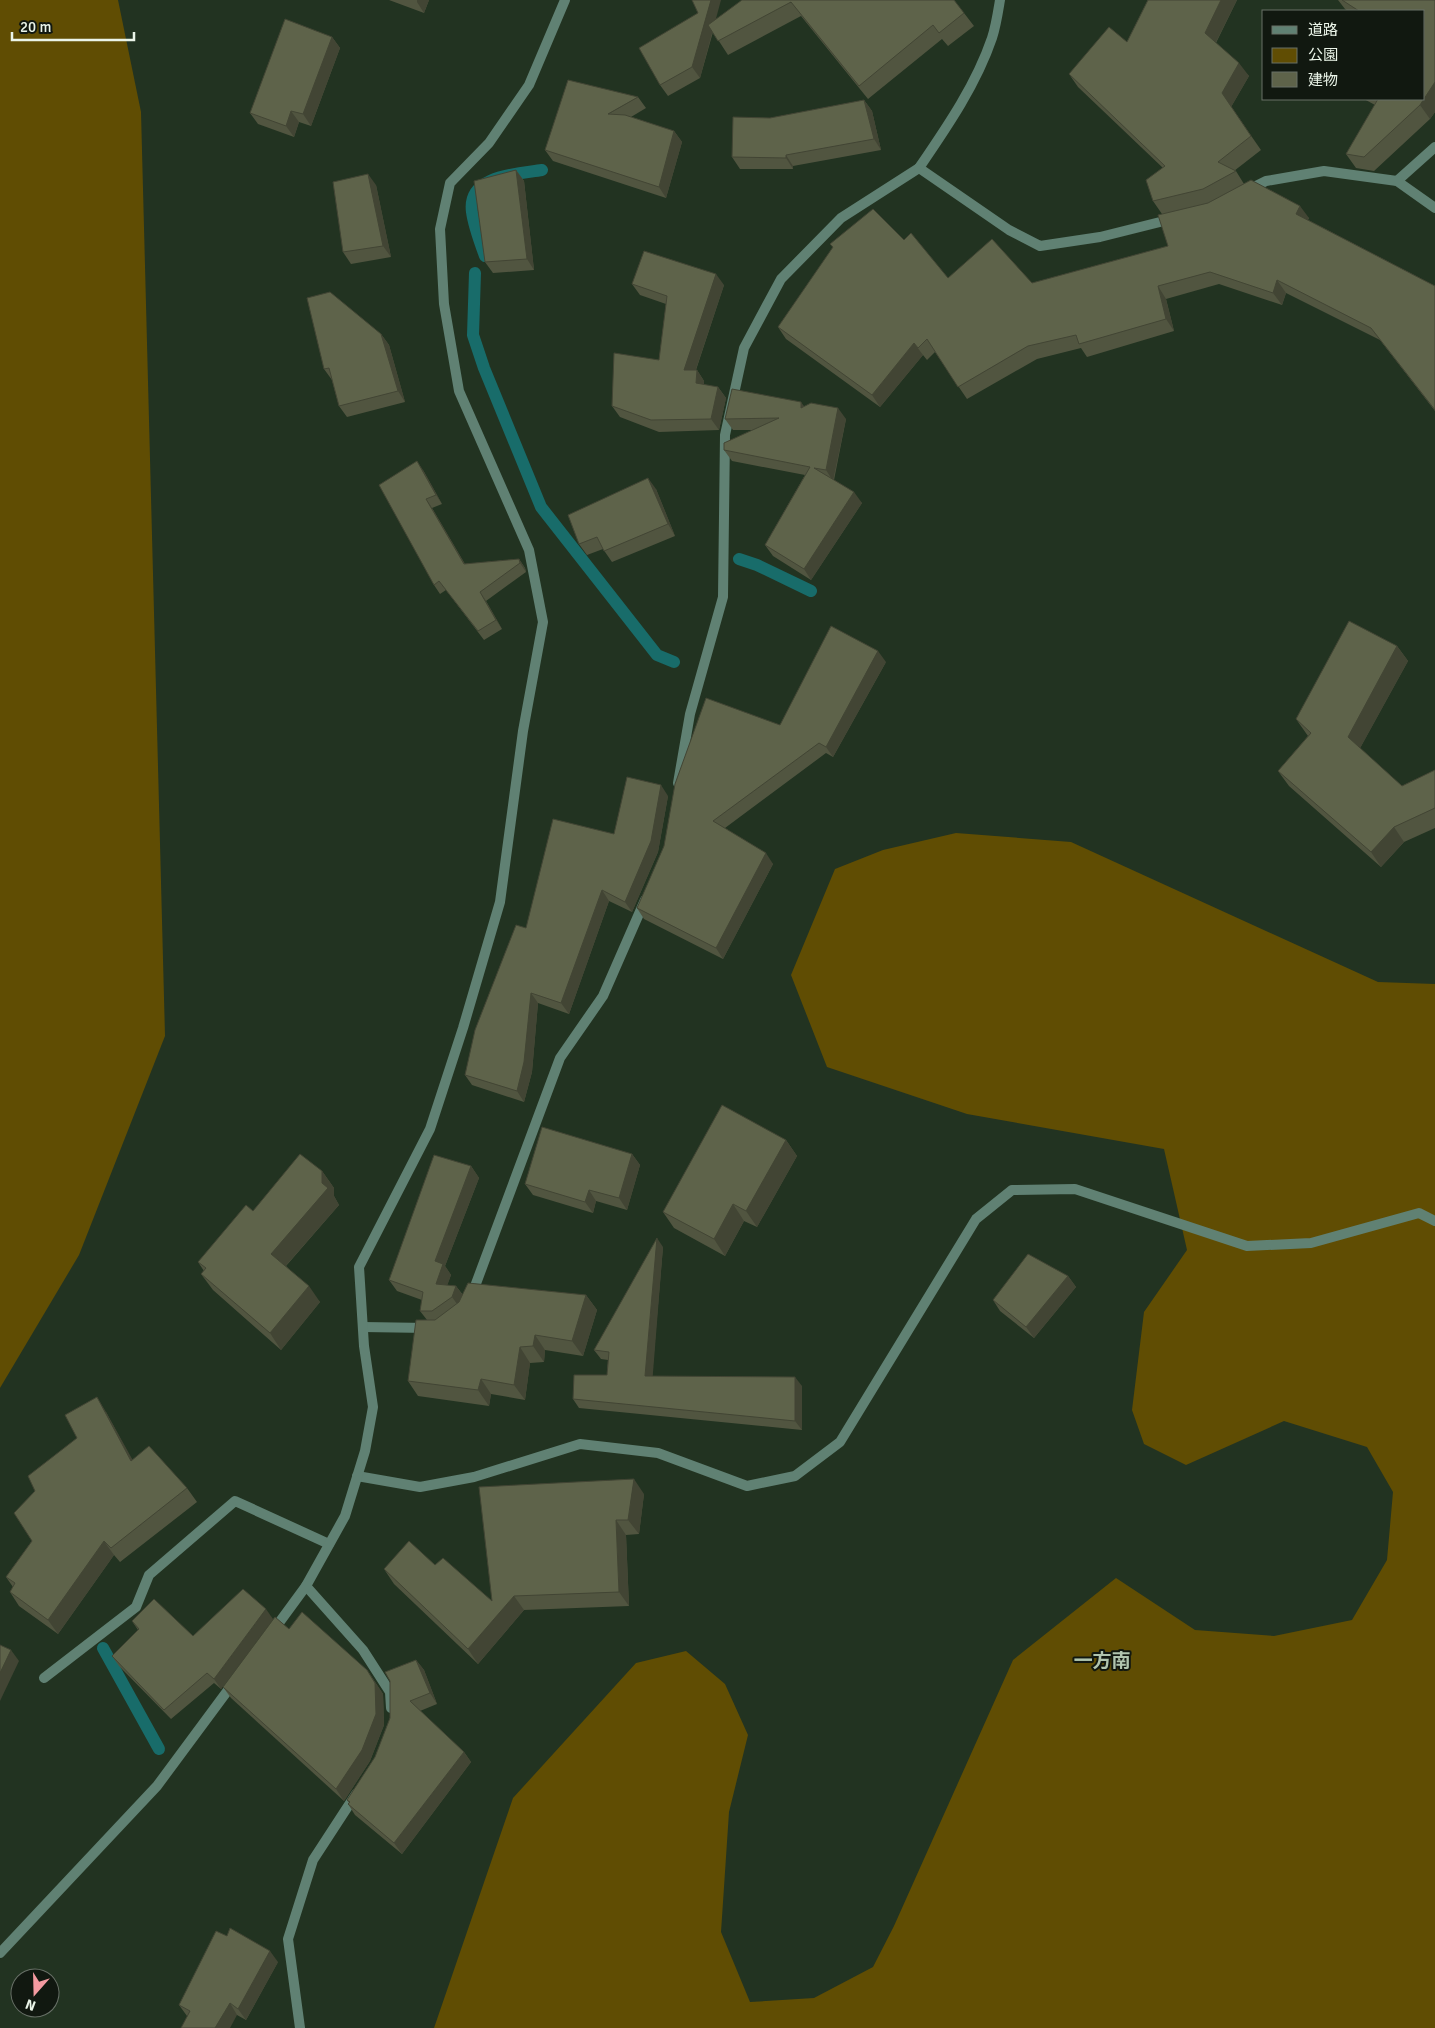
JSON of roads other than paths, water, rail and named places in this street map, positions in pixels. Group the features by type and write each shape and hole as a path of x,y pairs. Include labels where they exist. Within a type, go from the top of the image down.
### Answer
{"street":[{"path":"264,1642 306,1586 345,1516 365,1451 373,1407 363,1327 359,1267 430,1129 463,1028 500,902 523,731 543,622 529,550 459,391 444,304 440,229 450,183 489,142 529,85 565,0"},
{"path":"675,798 690,714 723,596 725,435 744,348 781,279 840,218 919,168 947,127 972,85 992,37 1000,0"},
{"path":"1397,181 1435,147"},
{"path":"919,168 1010,230 1040,246 1100,237 1186,216"},
{"path":"1240,194 1266,180 1324,171 1397,181 1435,208"},
{"path":"466,1312 560,1058 604,996 650,889"},
{"path":"357,1476 420,1487 474,1477 580,1444 658,1453 748,1486 795,1476 840,1442 976,1219 1012,1190 1075,1188 1247,1246 1311,1243 1418,1213 1435,1221"},
{"path":"363,1327 442,1329"},
{"path":"44,1678 136,1607 149,1575 235,1500 330,1544"},
{"path":"306,1586 363,1650 390,1692 391,1717"},
{"path":"0,1953 157,1786 241,1674"},
{"path":"300,2028 288,1939 313,1860 360,1788"}],"waterway":[{"path":"485,256 472,212 473,200 477,190 485,184 508,175 542,170"},
{"path":"475,273 473,335 484,368 541,507 657,655 674,662"},
{"path":"739,559 757,565 811,591"},
{"path":"103,1648 159,1749"}],"district":[{"name":"一方南","path":"1102,1661"}]}
